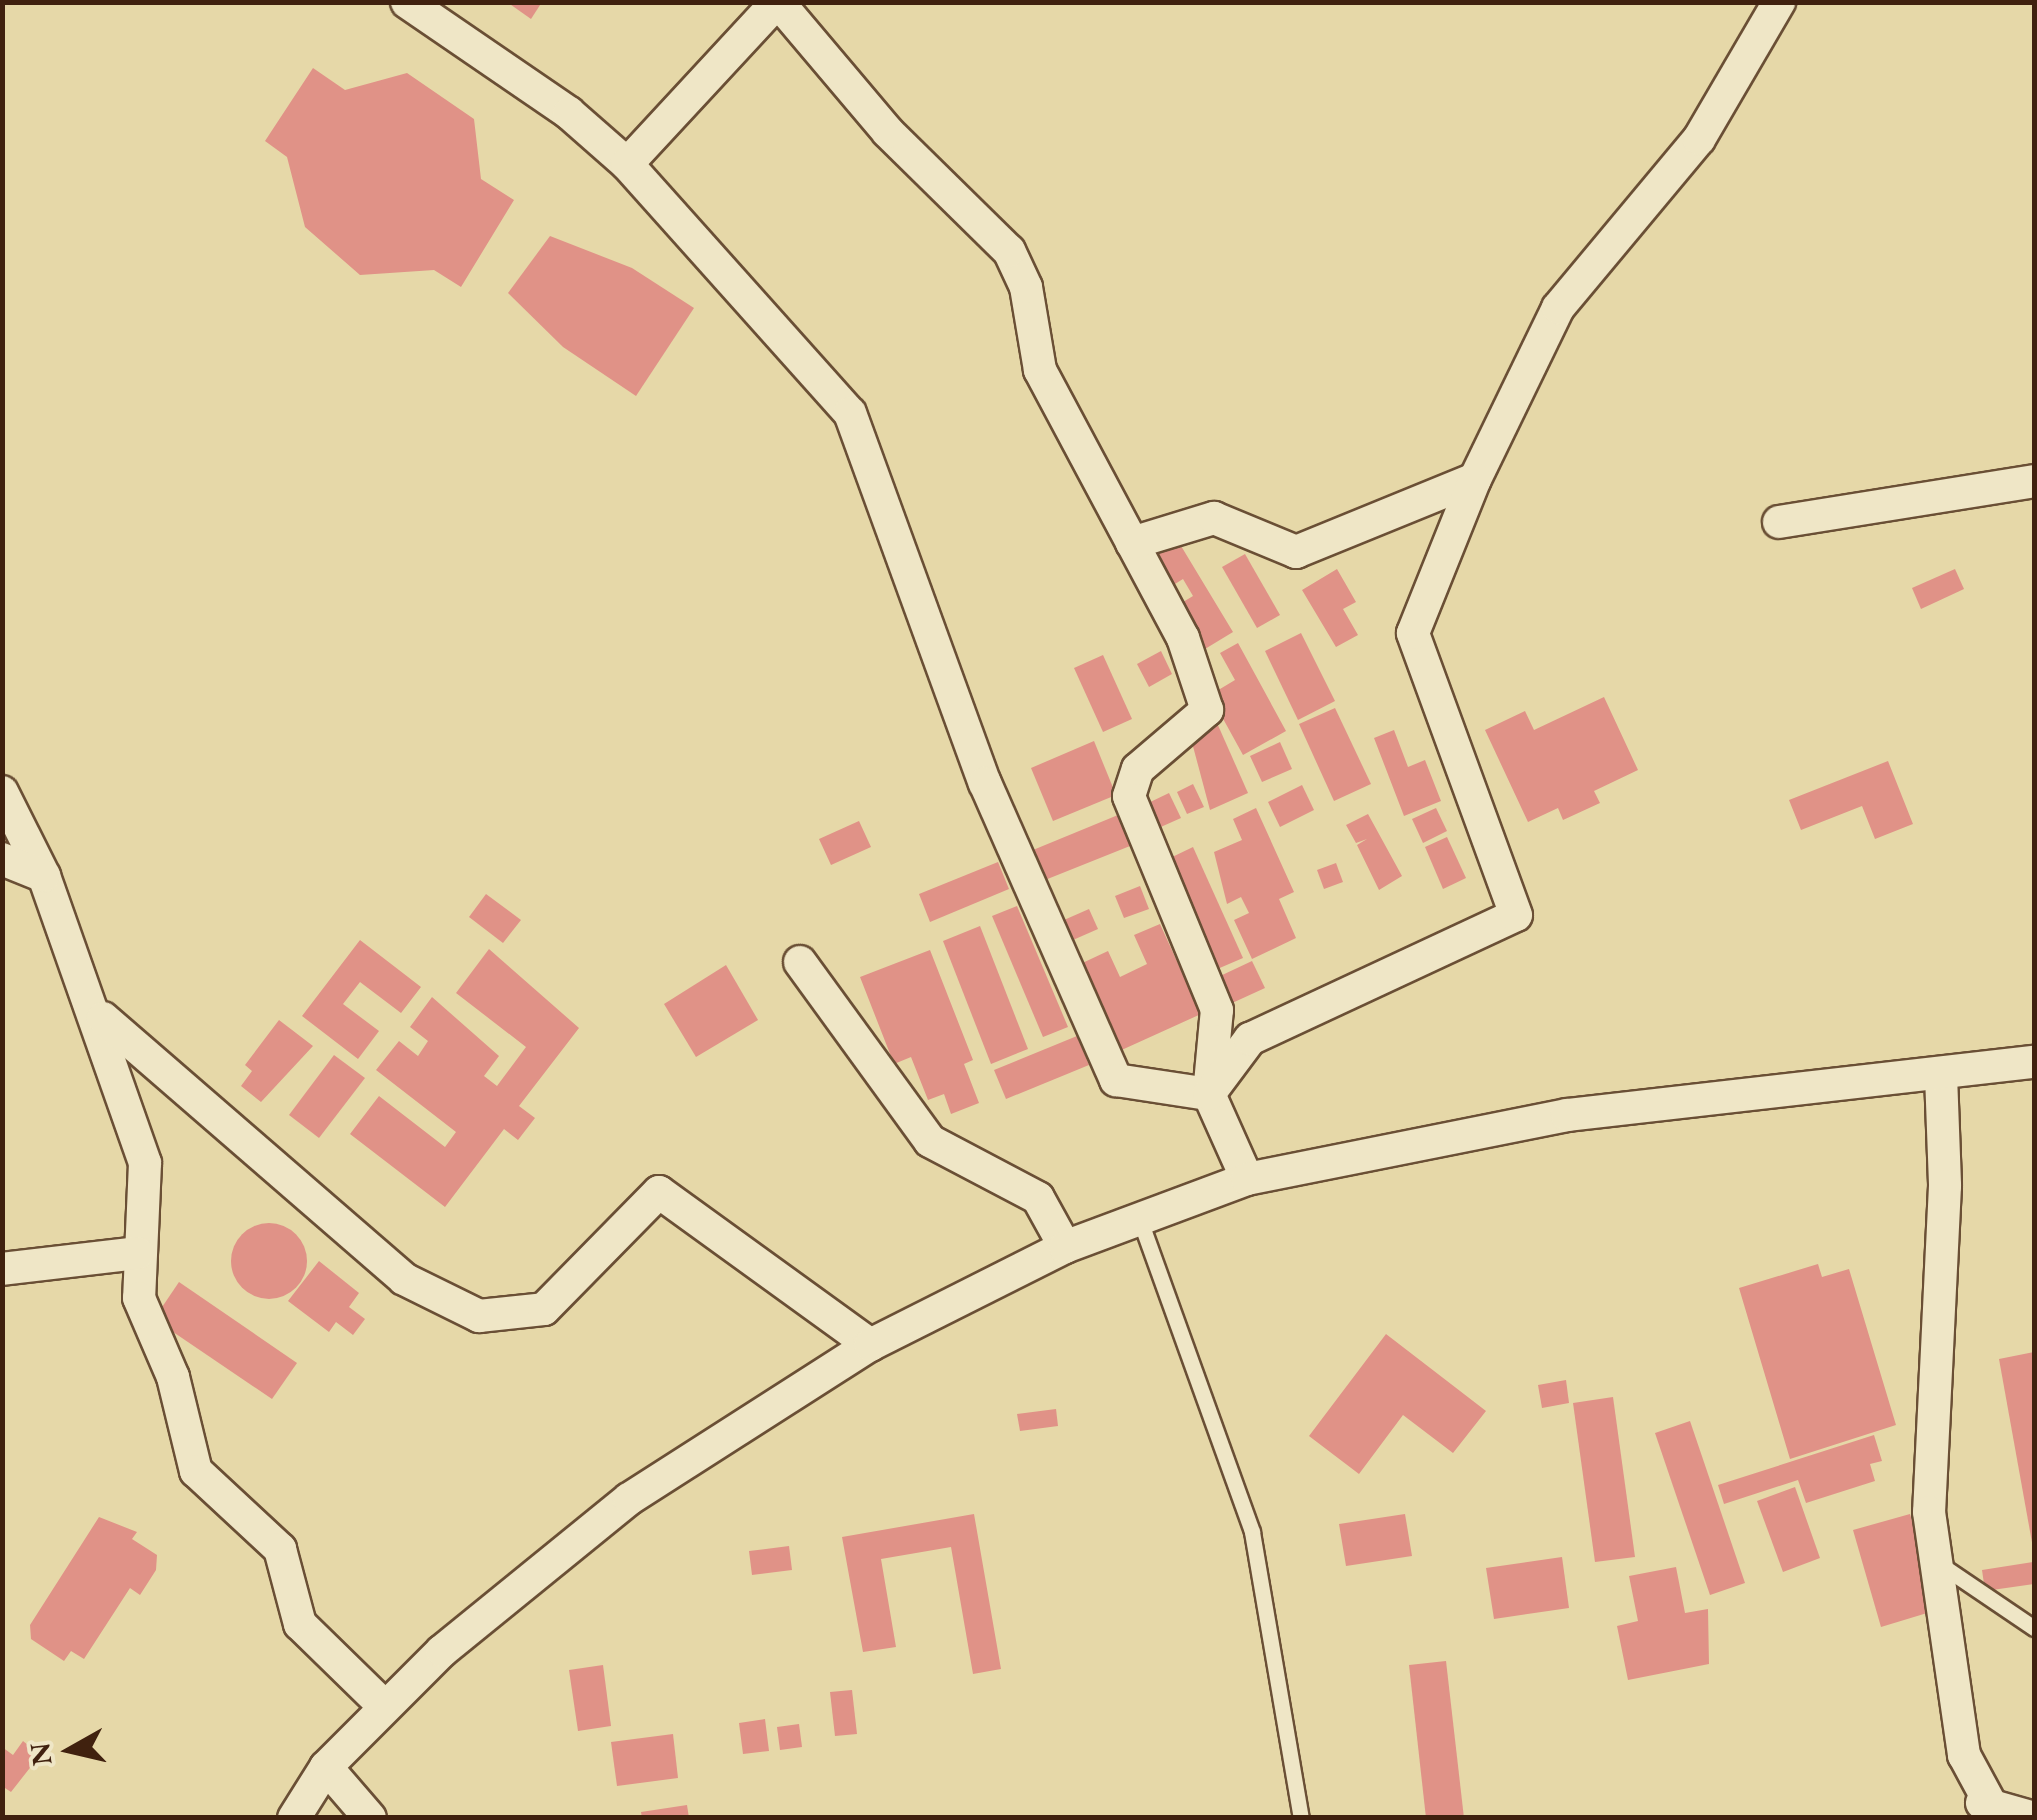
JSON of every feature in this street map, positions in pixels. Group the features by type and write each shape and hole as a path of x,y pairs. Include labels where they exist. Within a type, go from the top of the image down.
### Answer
{"street":[{"path":"407,2 569,113 627,164 850,413 985,783 1116,1080 1209,1094"},
{"path":"627,164 778,2 888,132 1008,250 1026,287 1040,370 1132,543 1207,702 1203,718 1138,769 1129,796 1218,1010 1209,1094 1248,1180"},
{"path":"1209,1094 1250,1039 1516,915 1413,632 1475,479 1558,308 1699,139 1779,2"},
{"path":"1132,543 1214,518 1296,552 1475,479"},
{"path":"1779,522 2034,481"},
{"path":"2,792 44,876 144,1163 139,1298 173,1376 196,1471 280,1549 300,1624 384,1706"},
{"path":"2,859 44,876"},
{"path":"800,962 930,1140 1038,1198 1065,1247"},
{"path":"86,1001 426,1292 479,1316 544,1309 659,1192 870,1345"},
{"path":"294,1818 326,1767 384,1706 629,1499 870,1345 1065,1247 1141,1223 1248,1180 1567,1115 2034,1062"},
{"path":"1941,1074 1929,1512 1964,1755 1990,1810 2034,1818"},
{"path":"2,1269 138,1253"},
{"path":"326,1767 370,1818"}],"lane":[{"path":"1141,1223 1252,1532 1301,1818"},
{"path":"1936,1562 2034,1628"}],"building":[{"path":"507,2 542,2 531,19"},
{"path":"313,68 345,90 407,73 474,119 481,179 514,200 461,287 434,270 360,275 305,227 287,157 265,141"},
{"path":"550,236 632,268 694,308 636,396 563,347 508,293"},
{"path":"1172,531 1233,632 1205,649 1178,605 1193,596 1183,579 1162,592 1137,552"},
{"path":"1245,554 1280,615 1257,628 1222,567"},
{"path":"1337,569 1356,602 1343,609 1358,635 1336,647 1302,590"},
{"path":"1955,569 1964,589 1921,609 1912,588"},
{"path":"1301,633 1335,701 1298,720 1265,651"},
{"path":"1238,643 1286,731 1243,755 1210,695 1235,680 1220,653"},
{"path":"1161,651 1172,674 1149,687 1137,664"},
{"path":"1103,655 1132,719 1103,732 1074,668"},
{"path":"1604,697 1638,770 1594,791 1600,803 1563,820 1558,808 1528,822 1485,730 1525,711 1534,730"},
{"path":"1335,708 1371,784 1334,801 1299,724"},
{"path":"1217,723 1248,793 1210,810 1190,735"},
{"path":"1394,730 1408,767 1425,760 1441,801 1404,816 1374,738"},
{"path":"1094,741 1116,795 1053,821 1031,768"},
{"path":"1280,742 1292,769 1262,782 1250,756"},
{"path":"1888,761 1913,824 1875,839 1862,806 1801,830 1789,800"},
{"path":"1193,784 1204,807 1187,814 1177,792"},
{"path":"1302,785 1314,810 1280,827 1268,802"},
{"path":"1169,793 1181,818 1154,830 1142,806"},
{"path":"1256,808 1294,892 1279,899 1296,938 1252,959 1234,920 1249,913 1241,897 1227,904 1214,852 1242,840 1233,819"},
{"path":"1436,808 1447,831 1423,843 1412,819"},
{"path":"1368,814 1402,876 1379,890 1357,845 1367,839 1356,843 1346,825"},
{"path":"1118,815 1130,846 1045,880 1033,850"},
{"path":"859,821 871,847 831,865 819,839"},
{"path":"1447,837 1466,878 1443,889 1425,847"},
{"path":"1193,847 1243,958 1215,970 1166,860"},
{"path":"998,862 1009,889 930,922 919,894"},
{"path":"1336,863 1343,882 1324,889 1317,870"},
{"path":"1140,886 1149,909 1124,918 1115,896"},
{"path":"486,894 521,920 503,943 469,917"},
{"path":"1017,906 1068,1027 1043,1037 992,916"},
{"path":"1089,909 1098,929 1073,940 1064,920"},
{"path":"1160,924 1201,1014 1115,1053 1076,966 1108,951 1120,977 1147,964 1134,935"},
{"path":"980,926 1028,1049 991,1064 943,941"},
{"path":"360,940 421,987 401,1013 360,982 343,1004 379,1031 358,1059 302,1016"},
{"path":"489,949 579,1028 519,1106 535,1118 518,1140 504,1129 445,1207 350,1134 379,1096 445,1147 456,1132 376,1070 399,1041 418,1056 428,1041 410,1027 432,997 499,1056 484,1076 497,1086 526,1047 456,993"},
{"path":"930,950 973,1060 964,1064 979,1103 951,1114 944,1094 928,1100 911,1057 894,1064 860,977"},
{"path":"1252,961 1265,988 1230,1004 1218,977"},
{"path":"726,965 758,1020 696,1057 664,1004"},
{"path":"279,1020 313,1046 261,1102 241,1086 252,1071 245,1065"},
{"path":"1077,1036 1089,1065 1006,1099 994,1070"},
{"path":"334,1055 365,1078 319,1138 289,1115"},
{"path":"269,1223 296,1234 307,1261 296,1288 269,1299 242,1288 231,1261 242,1234"},
{"path":"319,1261 359,1293 349,1307 365,1319 353,1335 336,1322 329,1332 288,1301"},
{"path":"1818,1264 1822,1277 1849,1269 1896,1425 1790,1459 1739,1288"},
{"path":"179,1282 297,1363 272,1399 154,1319"},
{"path":"1386,1334 1486,1411 1453,1453 1403,1415 1359,1474 1309,1436"},
{"path":"2034,1352 2034,1548 2033,1548 1999,1359"},
{"path":"1566,1380 1569,1403 1542,1408 1538,1385"},
{"path":"1613,1397 1635,1557 1595,1562 1573,1403"},
{"path":"1056,1409 1058,1426 1020,1431 1017,1414"},
{"path":"1690,1421 1745,1583 1710,1595 1655,1433"},
{"path":"1874,1435 1882,1461 1870,1464 1875,1481 1806,1503 1798,1480 1724,1504 1718,1485"},
{"path":"1795,1487 1820,1558 1783,1572 1757,1501"},
{"path":"974,1514 1001,1669 973,1674 951,1547 881,1559 896,1647 863,1652 842,1537"},
{"path":"1405,1514 1412,1556 1346,1566 1339,1524"},
{"path":"1910,1514 1937,1610 1881,1627 1853,1530"},
{"path":"99,1517 137,1532 132,1539 157,1555 156,1570 140,1595 130,1588 84,1659 71,1651 64,1661 31,1639 30,1625"},
{"path":"789,1546 792,1570 752,1575 749,1551"},
{"path":"1562,1557 1569,1608 1494,1619 1486,1568"},
{"path":"2033,1562 2034,1584 1985,1591 1982,1570"},
{"path":"1676,1567 1685,1613 1708,1609 1709,1664 1628,1680 1617,1626 1638,1621 1629,1576"},
{"path":"1446,1661 1464,1818 1426,1818 1409,1665"},
{"path":"603,1665 611,1726 578,1731 569,1670"},
{"path":"852,1690 857,1734 835,1736 830,1692"},
{"path":"765,1719 769,1751 743,1754 739,1723"},
{"path":"799,1724 802,1747 780,1750 777,1727"},
{"path":"673,1734 678,1778 617,1786 611,1742"},
{"path":"23,1741 40,1755 11,1792 2,1786 2,1747 13,1755"},
{"path":"687,1805 689,1818 642,1818 641,1812"}]}
